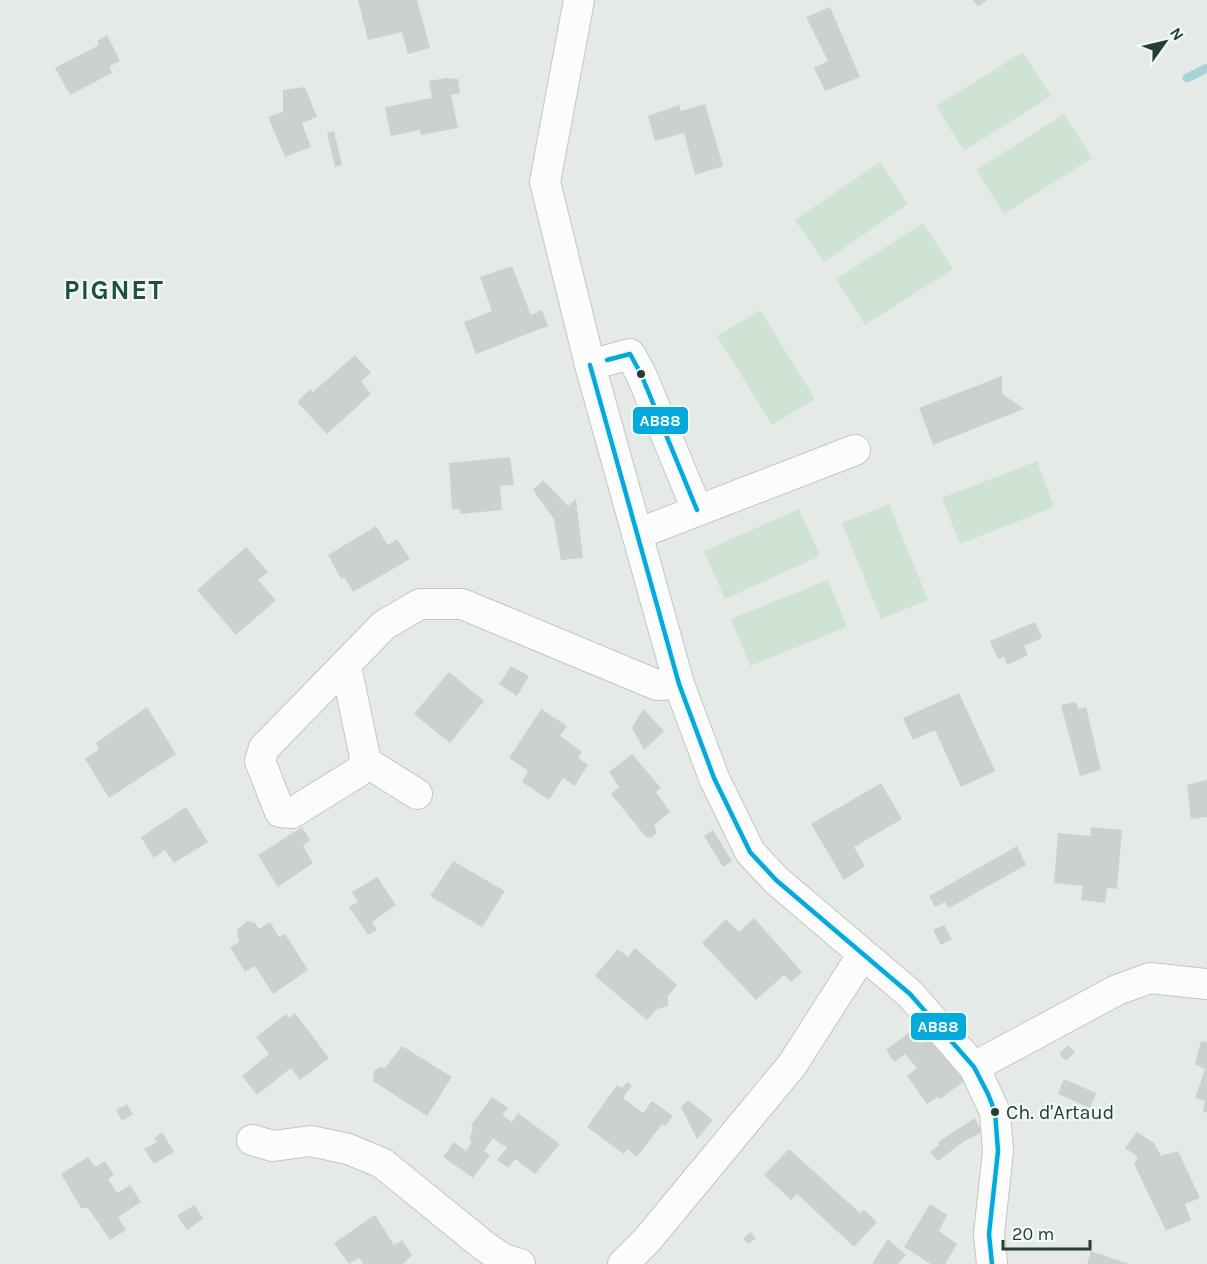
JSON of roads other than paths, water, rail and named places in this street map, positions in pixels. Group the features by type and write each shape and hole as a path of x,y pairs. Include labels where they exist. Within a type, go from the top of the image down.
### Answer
{"street":[{"path":"579,0 545,182 590,365 680,684 714,778 750,852 776,880 910,994 974,1067 995,1112 998,1151 989,1234 993,1264"},
{"path":"590,365 630,354 641,374 697,510"},
{"path":"637,534 855,450"},
{"path":"366,762 358,772 292,813 280,812 260,761 264,748 384,625 420,604 462,604 657,685 680,684"},
{"path":"346,666 366,762 417,794"},
{"path":"623,1264 648,1239 792,1065 863,954"},
{"path":"974,1067 1117,990 1149,978 1202,976"},
{"path":"252,1140 273,1146 311,1141 348,1149 382,1163 502,1259 520,1264"}],"waterway":[{"path":"1187,78 1207,68"}],"place":[{"name":"Ch. d'Artaud","path":"995,1112"}],"district":[{"name":"PIGNET","path":"114,290"}]}
